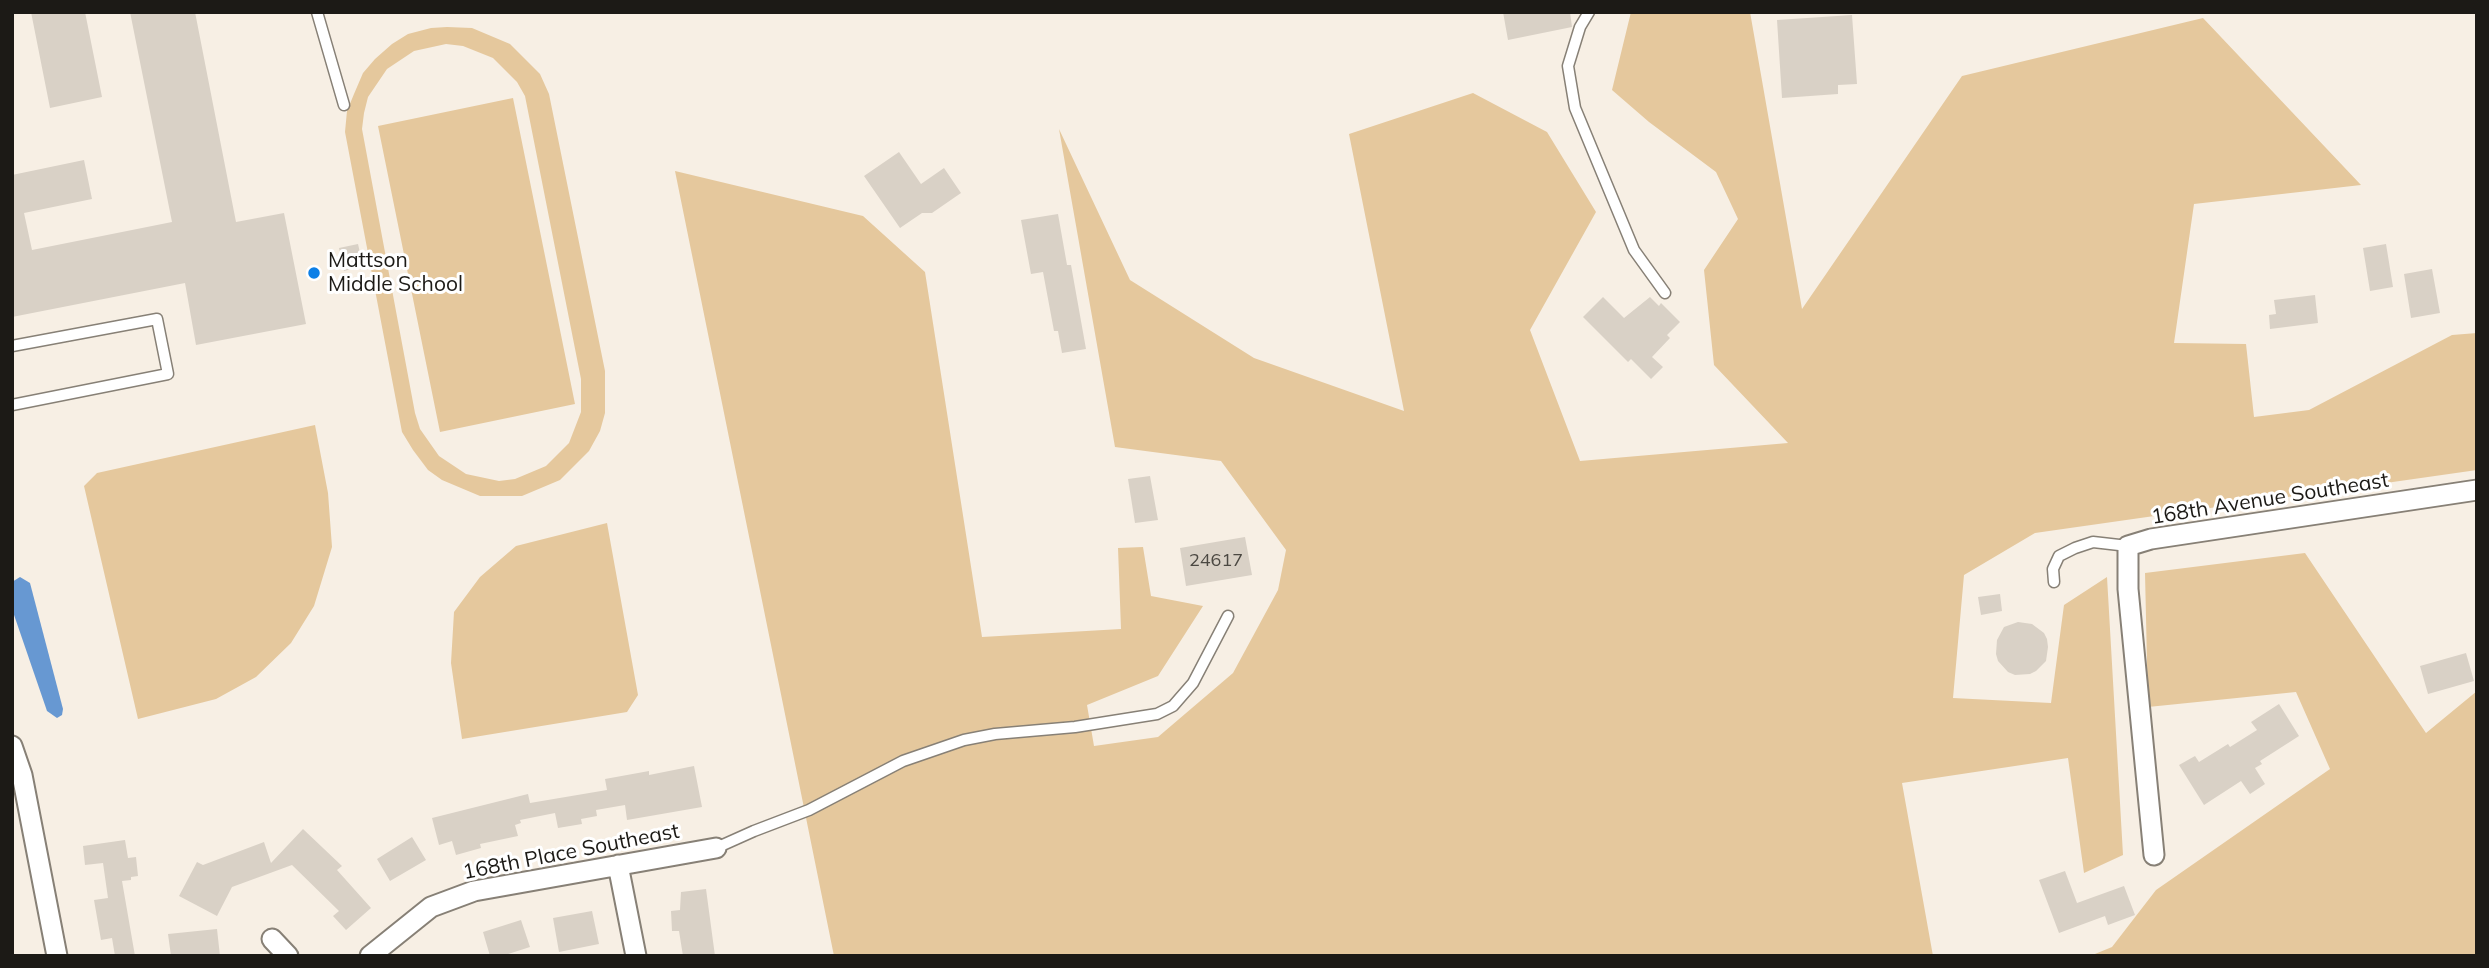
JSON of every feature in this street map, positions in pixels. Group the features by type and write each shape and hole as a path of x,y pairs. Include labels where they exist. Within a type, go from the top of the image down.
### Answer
{"street":[{"name":"168th Avenue Southeast","path":"2154,855 2128,589 2128,546 2151,539 2477,490"},
{"path":"12,746 23,775 57,956"},
{"name":"168th Place Southeast","path":"370,956 431,907 448,899 474,891 716,848"},
{"path":"618,865 636,956"},
{"path":"272,939 288,956"}],"lane":[{"path":"317,12 344,105"},
{"path":"1589,12 1580,27 1568,66 1575,108 1634,250 1665,293"},
{"path":"12,346 157,319 168,374 12,405"},
{"path":"2054,582 2053,569 2059,556 2075,548 2093,542 2128,546"},
{"path":"716,848 809,810 903,761 964,740 1157,714 1173,706 1193,683 1228,616"}],"shaded area":[{"path":"1631,12 1750,12 1802,309 1962,76 2203,18 2361,185 2194,204 2174,343 2246,344 2254,417 2309,410 2452,335 2477,333 2477,470 2035,533 1964,575 1953,698 2051,703 2064,605 2107,577 2123,855 2084,873 2068,758 1902,783 1933,956 834,956 675,171 863,216 925,272 982,637 1121,629 1118,548 1143,547 1151,596 1203,606 1158,676 1087,705 1094,746 1158,737 1233,673 1278,590 1286,550 1221,461 1115,447 1059,129 1130,280 1254,358 1404,411 1349,134 1473,93 1547,132 1596,212 1530,330 1580,461 1788,443 1714,365 1704,270 1738,219 1716,172 1649,122 1612,90"},
{"path":"431,28 472,28 510,44 540,74 549,94 605,371 605,413 600,431 589,451 560,480 522,496 480,496 442,480 428,470 402,432 345,132 347,111 363,73 392,44 408,34","holes":["446,44 463,46 493,58 517,82 525,96 581,379 581,412 569,443 546,466 515,479 499,481 466,474 439,456 420,429 362,129 368,97 387,69 414,51"]},
{"path":"513,98 575,404 440,432 378,126"},
{"path":"315,425 328,493 332,547 314,606 291,643 256,677 216,699 138,719 84,486 97,473"},
{"path":"607,523 638,695 627,712 462,739 451,663 454,612 480,577 516,546"},
{"path":"2305,553 2426,733 2477,691 2477,956 2090,956 2112,947 2156,890 2330,769 2296,692 2148,707 2145,573"}],"water":[{"path":"20,577 30,583 63,709 62,715 57,718 47,711 12,609 12,582"}],"building":[{"path":"31,12 85,12 102,97 50,108"},
{"path":"130,12 195,12 236,222 284,213 306,324 196,345 185,283 12,317 12,175 84,160 92,199 24,213 32,250 172,222"},
{"path":"1503,12 1570,12 1572,27 1508,40"},
{"path":"1852,15 1857,84 1838,85 1838,94 1782,98 1777,20"},
{"path":"899,152 921,184 944,168 961,193 932,213 922,213 900,228 864,176"},
{"path":"1058,214 1067,265 1071,265 1086,349 1062,353 1058,331 1054,331 1043,272 1031,274 1021,220"},
{"path":"358,244 363,266 344,271 339,248"},
{"path":"2386,244 2393,287 2370,291 2363,248"},
{"path":"2432,269 2440,313 2411,318 2404,274"},
{"path":"2315,295 2318,323 2270,329 2269,315 2276,314 2274,300"},
{"path":"1603,297 1624,318 1650,297 1659,306 1661,303 1680,322 1667,335 1670,338 1652,357 1663,367 1651,379 1631,359 1628,362 1583,317"},
{"path":"1150,476 1158,520 1135,523 1128,479"},
{"path":"1245,537 1252,575 1186,586 1180,548"},
{"path":"2000,594 2002,611 1981,615 1978,597"},
{"path":"2018,622 2032,624 2044,633 2047,639 2046,661 2030,674 2015,675 2008,672 1998,661 1996,654 1997,640 2004,627"},
{"path":"2466,653 2474,681 2428,694 2420,666"},
{"path":"2279,704 2299,736 2260,761 2262,764 2255,768 2265,784 2250,794 2241,781 2204,805 2179,765 2195,756 2199,762 2228,744 2230,747 2257,730 2251,722"},
{"path":"694,766 702,807 627,820 625,805 596,810 597,816 581,819 582,824 558,828 555,813 520,820 521,823 515,825 518,836 480,844 481,848 456,855 452,841 439,845 432,818 528,794 530,803 607,790 605,779 649,771 649,775"},
{"path":"303,829 342,866 337,870 371,908 346,930 333,916 339,911 292,865 232,887 217,916 179,896 197,862 203,865 264,842 271,863"},
{"path":"412,837 426,860 390,881 377,859"},
{"path":"125,840 128,858 136,857 138,876 122,881 135,956 115,956 112,938 101,940 94,900 108,898 103,863 85,865 83,846"},
{"path":"2065,871 2077,903 2124,886 2135,915 2108,925 2105,916 2059,933 2039,880"},
{"path":"706,889 715,956 683,956 679,931 672,931 671,911 680,910 681,892"},
{"path":"592,911 599,944 559,952 553,918"},
{"path":"521,920 530,947 502,956 490,956 483,932"},
{"path":"217,929 220,956 171,956 168,934"}],"place":[{"name":"Mattson Middle School","path":"314,273"}]}
